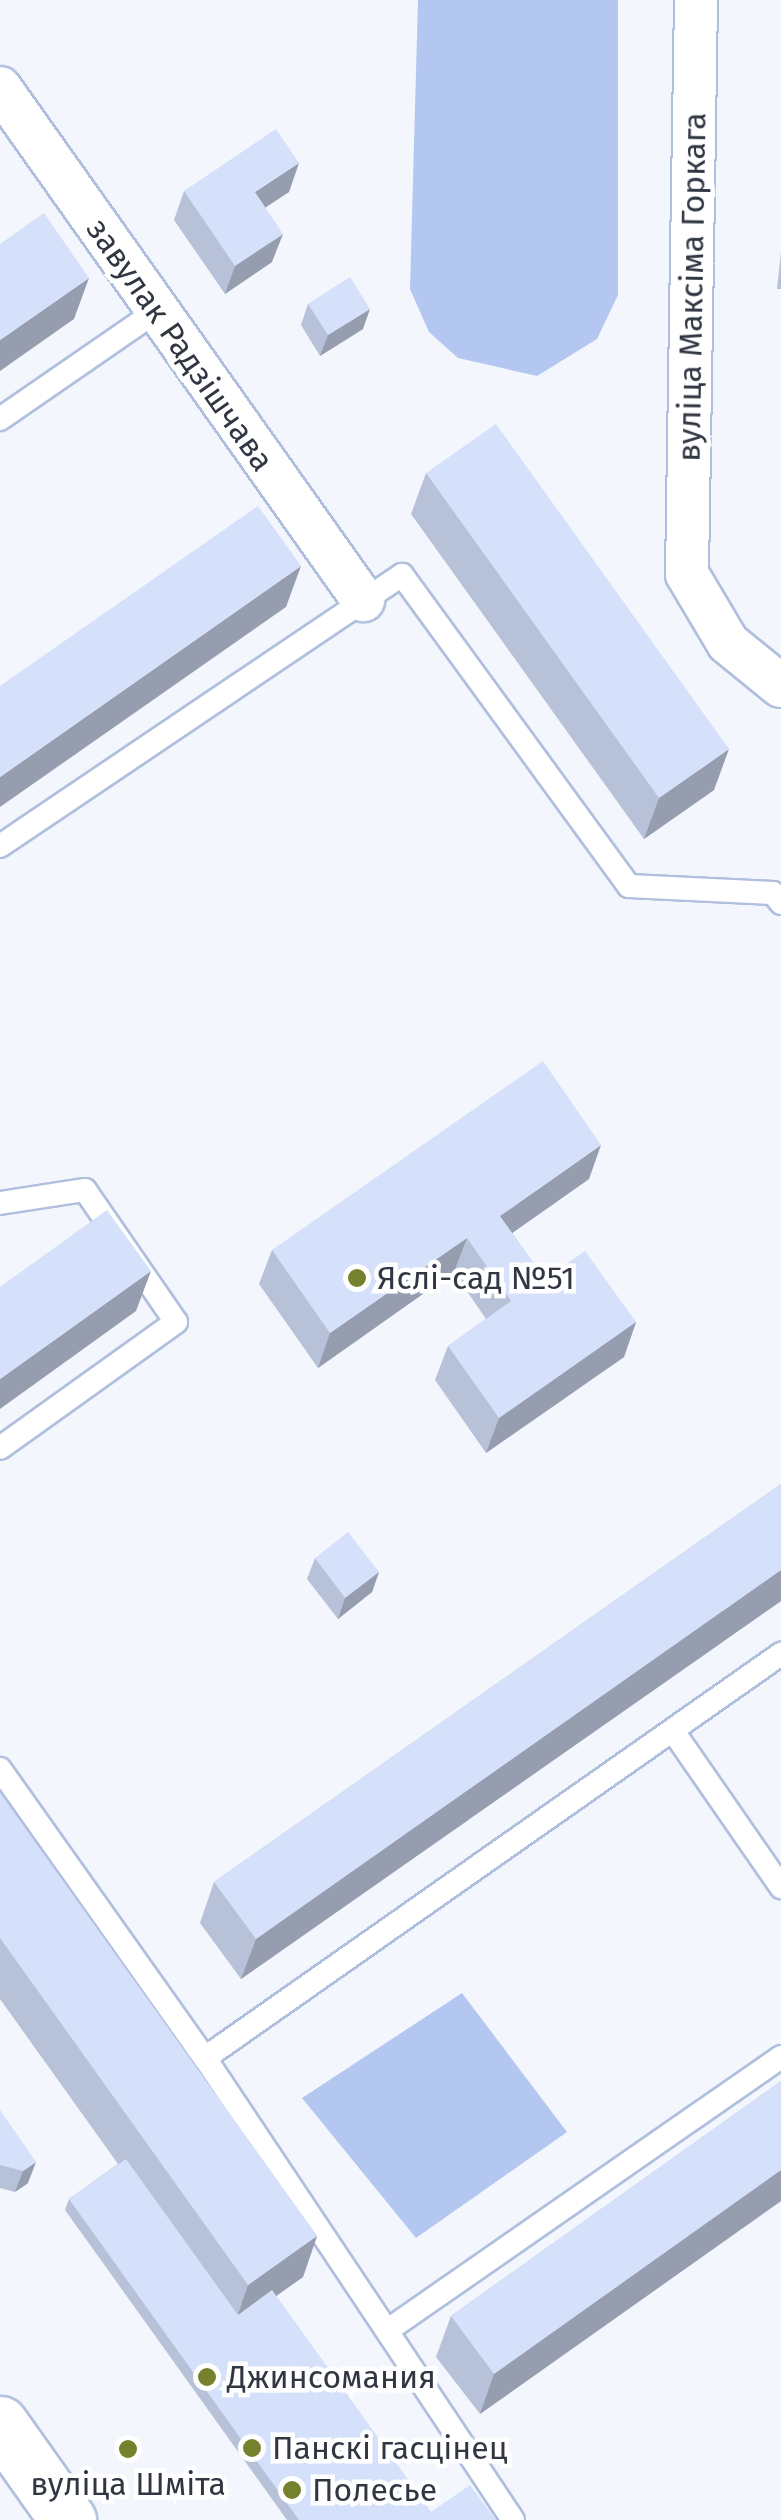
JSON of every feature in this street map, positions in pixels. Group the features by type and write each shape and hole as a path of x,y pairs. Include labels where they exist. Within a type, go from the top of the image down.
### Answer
{"main road":[{"path":"0,2424 68,2520"}],"street":[{"name":"вуліца Максіма Горкага","path":"696,0 687,574 728,643 781,686"},
{"name":"завулак Радзішчава","path":"0,88 155,312 364,600"}],"lane":[{"path":"0,420 155,312"},
{"path":"0,846 402,575 629,886 773,892 781,903"},
{"path":"0,1202 85,1190 176,1322 0,1448"},
{"path":"205,2058 781,1654"},
{"path":"673,1732 781,1886"},
{"path":"0,1769 391,2328 513,2520"},
{"path":"391,2328 781,2057"}],"shaded area":[{"path":"418,0 618,0 618,295 597,339 537,376 458,358 429,332 410,289"},
{"path":"462,1993 567,2132 416,2238 302,2098"}],"building":[{"path":"276,129 299,163 255,192 283,234 235,266 184,191"},
{"path":"44,213 89,278 0,340 0,244"},
{"path":"350,277 370,309 328,335 308,304"},
{"path":"496,424 729,749 659,798 426,473"},
{"path":"258,506 301,566 0,777 0,686"},
{"name":"Яслі-сад №51","path":"543,1061 601,1145 500,1216 545,1279 585,1251 636,1322 499,1418 448,1346 511,1301 467,1238 330,1333 272,1250"},
{"path":"107,1210 151,1271 0,1379 0,1287"},
{"path":"781,1484 781,1570 256,1939 214,1882"},
{"path":"348,1532 379,1572 345,1598 315,1558"},
{"path":"0,1793 317,2236 248,2285 0,1938"},
{"path":"781,2081 781,2170 494,2374 451,2316"},
{"path":"0,2110 36,2162 23,2171 0,2165"},
{"path":"126,2159 238,2315 272,2290 431,2512 470,2485 496,2520 299,2520 69,2199"}],"place":[{"name":"Яслі-сад №51","path":"357,1278"},
{"name":"Джинсомания","path":"207,2377"},
{"name":"Панскі гасцінец","path":"252,2448"},
{"name":"вуліца Шміта","path":"128,2449"},
{"name":"Полесье","path":"292,2490"}]}
